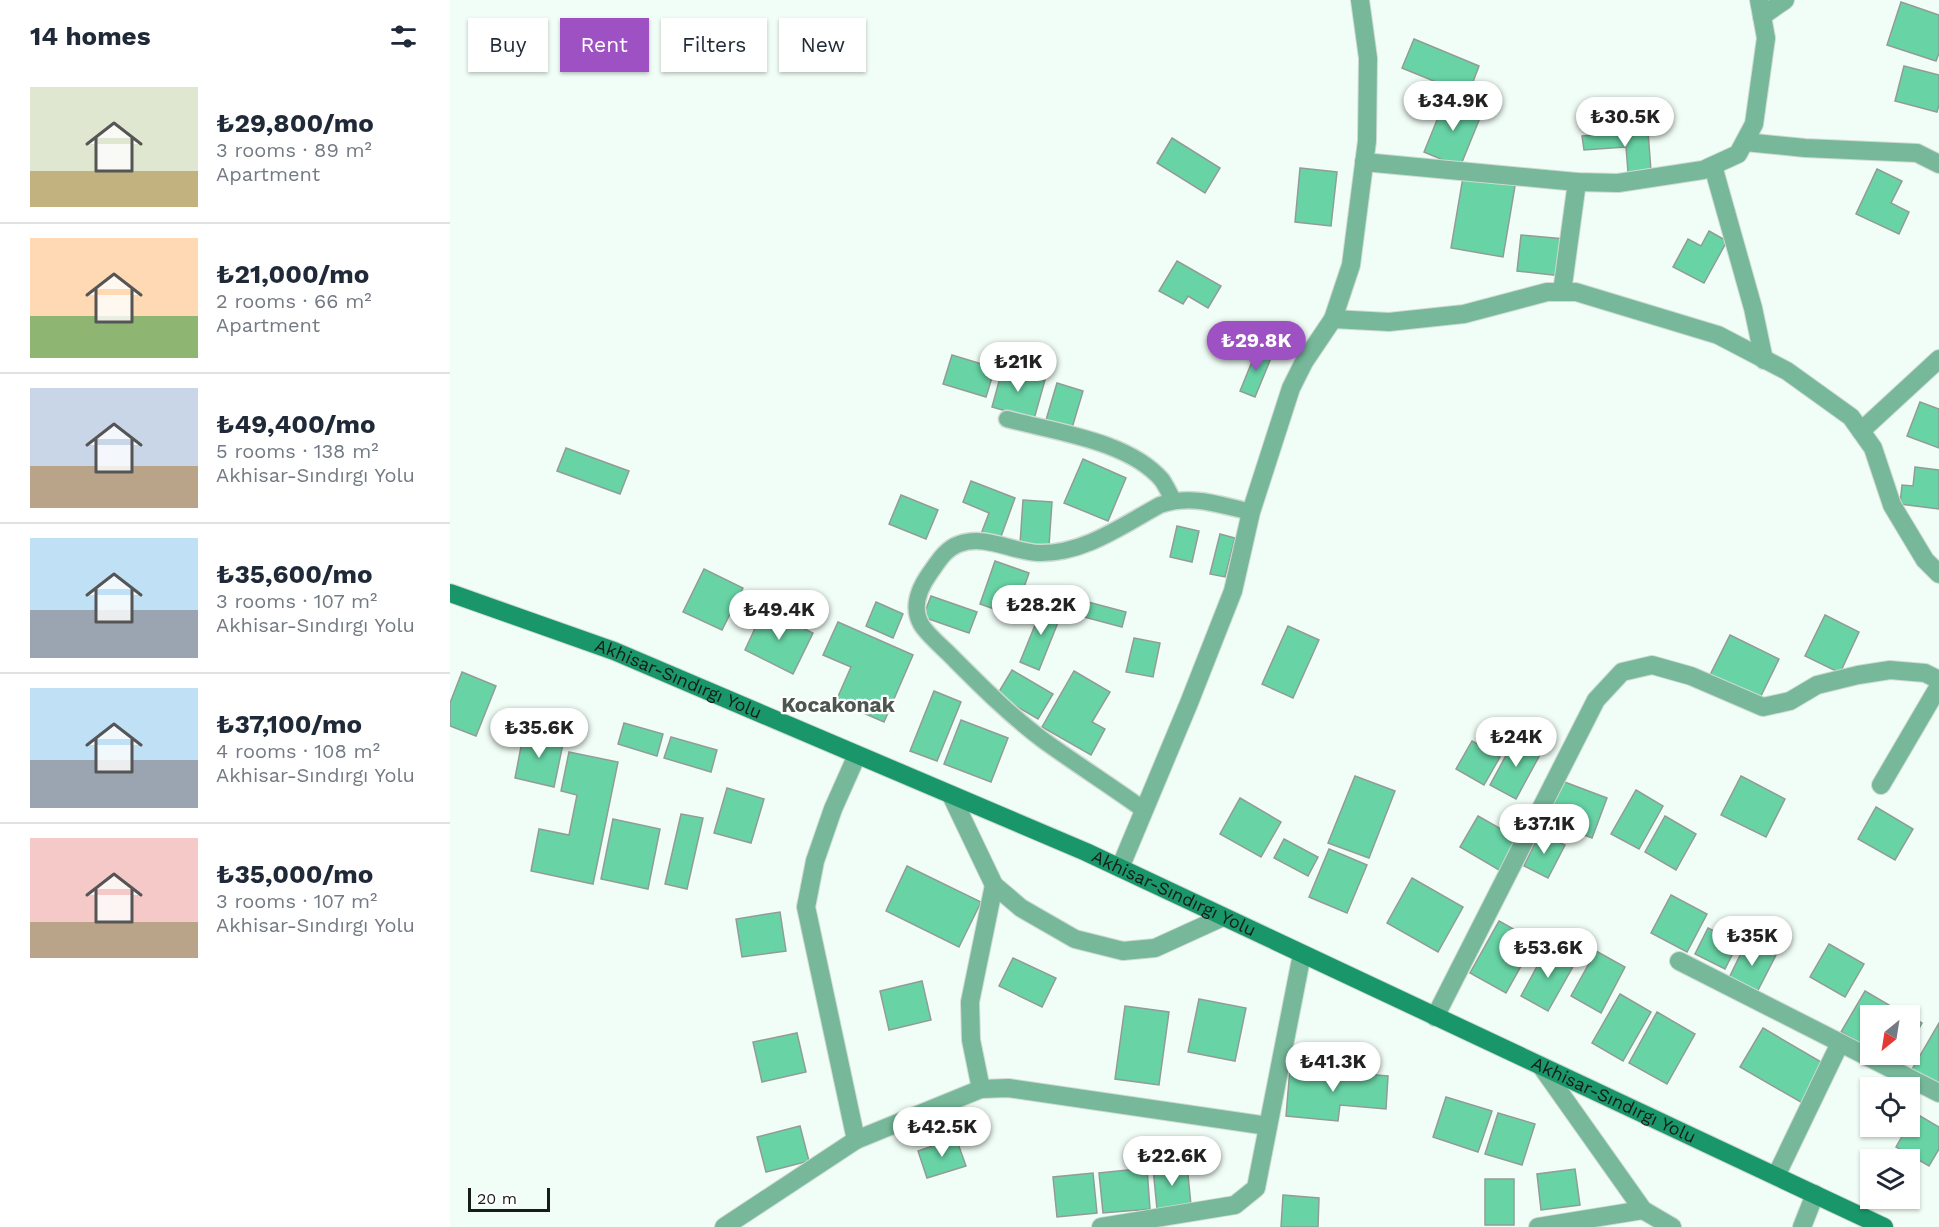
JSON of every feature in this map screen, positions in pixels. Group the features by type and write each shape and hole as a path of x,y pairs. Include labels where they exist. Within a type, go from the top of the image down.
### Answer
{"main road":[{"name":"Akhisar-Sındırgı Yolu","path":"450,593 614,651 1120,868 1884,1227"}],"street":[{"path":"1120,868 1233,591 1251,512 1291,388 1304,362 1333,319 1351,265 1367,141 1368,58 1360,0"},
{"path":"1364,162 1577,182 1618,183 1703,171 1738,154 1754,124 1766,39 1760,8 1785,0"},
{"path":"1745,142 1805,148 1917,153 1939,164"},
{"path":"1713,166 1753,308 1764,360"},
{"path":"1562,292 1577,182"},
{"path":"1333,319 1389,322 1464,314 1547,292 1576,292 1718,335 1787,371 1851,417 1873,448 1892,505 1925,560 1939,573"},
{"path":"1861,431 1939,358"},
{"path":"1435,1017 1596,700 1622,672 1652,665 1691,676 1764,707 1790,701 1817,685 1890,670 1925,673 1939,680"},
{"path":"1881,785 1939,686"},
{"path":"856,1140 806,907 815,861 833,809 857,755"},
{"path":"951,795 994,885 1021,908 1075,939 1123,951 1155,948 1223,917"},
{"path":"981,1089 970,1040 970,1002 994,885"},
{"path":"1101,1227 1235,1205 1256,1188 1302,954"},
{"path":"1679,961 1939,1093"},
{"path":"1776,1176 1840,1043"},
{"path":"1541,1066 1643,1210 1672,1227"},
{"path":"724,1227 856,1140 981,1089 1008,1088 1268,1126"},
{"path":"1802,1227 1815,1194"},
{"path":"1538,1227 1643,1210"}],"lane":[{"path":"1007,419 1126,452 1163,481 1173,500"},
{"path":"1144,810 1042,739 1013,715 921,624 917,613 917,601 925,580 942,556 956,545 968,541 981,540 1038,553 1056,552 1087,544 1173,500 1191,499 1251,512"}],"building":[{"path":"1901,2 1939,15 1939,53 1936,61 1887,45"},
{"path":"1414,39 1479,66 1468,95 1402,68"},
{"path":"1904,66 1939,75 1937,112 1895,101"},
{"path":"1446,98 1482,113 1460,167 1424,152"},
{"path":"1648,131 1651,171 1628,172 1626,147 1584,150 1582,136"},
{"path":"1172,138 1220,168 1205,193 1157,163"},
{"path":"1300,168 1337,172 1331,226 1295,222"},
{"path":"1877,169 1902,181 1891,203 1909,212 1899,234 1856,214"},
{"path":"1463,177 1515,186 1503,257 1451,248"},
{"path":"1709,231 1727,241 1704,283 1673,267 1688,239 1701,246"},
{"path":"1521,235 1565,239 1561,276 1517,271"},
{"path":"1177,261 1221,286 1208,308 1188,296 1183,304 1159,291"},
{"path":"1258,347 1273,353 1255,397 1240,391"},
{"path":"952,355 995,368 986,397 943,384"},
{"path":"1003,367 1045,380 1034,419 992,407"},
{"path":"1057,383 1083,391 1072,428 1046,420"},
{"path":"1920,402 1939,409 1939,448 1907,436"},
{"path":"566,448 629,471 620,494 557,471"},
{"path":"1083,459 1126,478 1108,521 1064,503"},
{"path":"1915,467 1939,470 1939,509 1900,504 1902,485 1913,486"},
{"path":"971,481 1015,498 999,542 981,534 989,513 963,502"},
{"path":"901,495 938,510 926,539 889,524"},
{"path":"1023,500 1052,502 1049,546 1020,544"},
{"path":"1177,526 1199,531 1192,562 1170,557"},
{"path":"1220,534 1235,538 1225,577 1210,574"},
{"path":"995,561 1029,573 1014,616 980,604"},
{"path":"704,569 743,588 722,630 683,612"},
{"path":"931,596 977,612 969,633 923,617"},
{"path":"1073,598 1126,612 1122,627 1069,613"},
{"path":"876,602 903,614 893,638 866,626"},
{"path":"1044,603 1063,610 1039,670 1020,662"},
{"path":"764,609 813,633 793,674 745,650"},
{"path":"1825,615 1859,632 1840,673 1805,656"},
{"path":"838,622 913,655 884,722 836,701 851,667 823,655"},
{"path":"1288,626 1319,640 1293,698 1262,684"},
{"path":"1730,635 1779,659 1758,702 1709,677"},
{"path":"1134,638 1160,643 1153,677 1126,672"},
{"path":"1012,670 1053,694 1038,719 997,695"},
{"path":"1074,671 1110,692 1092,722 1105,729 1091,755 1042,727"},
{"path":"462,672 496,686 476,736 450,726 450,703"},
{"path":"934,691 961,702 937,761 910,751"},
{"path":"961,720 1008,738 991,782 944,764"},
{"path":"624,723 663,734 657,756 618,744"},
{"path":"524,731 564,739 554,787 515,778"},
{"path":"671,737 717,750 711,772 664,758"},
{"path":"1516,737 1542,751 1516,799 1490,785"},
{"path":"1472,741 1500,757 1484,785 1456,769"},
{"path":"569,752 618,762 593,884 531,871 539,829 569,835 577,795 561,791"},
{"path":"1355,776 1395,791 1369,858 1328,843"},
{"path":"1741,776 1785,799 1766,837 1721,815"},
{"path":"1562,781 1607,798 1592,838 1548,821"},
{"path":"727,788 764,799 751,843 714,833"},
{"path":"1636,790 1663,806 1639,849 1611,834"},
{"path":"1240,798 1281,822 1261,857 1220,834"},
{"path":"1876,807 1913,829 1895,860 1858,839"},
{"path":"681,814 703,818 687,889 665,884"},
{"path":"1478,816 1517,838 1499,870 1460,847"},
{"path":"1665,816 1696,834 1676,870 1645,852"},
{"path":"613,819 660,829 648,889 601,879"},
{"path":"1540,833 1565,845 1548,878 1524,866"},
{"path":"1284,839 1318,857 1308,876 1274,858"},
{"path":"1329,849 1367,865 1347,913 1309,897"},
{"path":"907,866 981,902 959,947 886,911"},
{"path":"1412,878 1463,907 1438,952 1387,923"},
{"path":"1671,895 1707,914 1687,952 1651,933"},
{"path":"780,912 786,951 742,957 736,919"},
{"path":"1499,921 1535,941 1506,993 1470,973"},
{"path":"1708,928 1738,943 1725,969 1695,954"},
{"path":"1747,941 1776,955 1756,994 1728,980"},
{"path":"1829,944 1864,964 1845,997 1810,977"},
{"path":"1547,948 1575,963 1548,1011 1521,996"},
{"path":"1596,951 1625,967 1601,1013 1571,996"},
{"path":"1013,958 1056,978 1042,1007 999,986"},
{"path":"922,981 931,1020 889,1030 880,991"},
{"path":"1865,991 1889,1005 1860,1005 1860,1043 1841,1032"},
{"path":"1620,994 1651,1012 1623,1061 1592,1043"},
{"path":"1199,999 1246,1008 1235,1061 1188,1052"},
{"path":"1125,1006 1169,1012 1159,1085 1115,1079"},
{"path":"1657,1012 1695,1034 1667,1084 1629,1063"},
{"path":"1939,1023 1939,1087 1911,1071 1914,1065 1920,1065 1920,1056"},
{"path":"1763,1028 1828,1066 1806,1105 1740,1067"},
{"path":"797,1033 806,1072 762,1082 753,1042"},
{"path":"1290,1068 1388,1076 1386,1109 1340,1105 1338,1121 1286,1116"},
{"path":"1446,1097 1492,1111 1478,1152 1433,1137"},
{"path":"1498,1113 1535,1124 1522,1165 1485,1154"},
{"path":"1920,1116 1939,1127 1939,1149 1929,1166 1920,1161 1920,1149 1896,1147 1902,1137 1920,1137"},
{"path":"800,1126 809,1161 766,1172 757,1137"},
{"path":"956,1138 966,1166 927,1178 918,1151"},
{"path":"1187,1165 1191,1205 1157,1209 1153,1168"},
{"path":"1147,1168 1150,1209 1103,1213 1099,1173"},
{"path":"1575,1169 1580,1205 1541,1210 1537,1174"},
{"path":"1093,1173 1097,1213 1057,1217 1053,1177"},
{"path":"1485,1179 1514,1179 1514,1225 1485,1225"},
{"path":"1283,1195 1319,1198 1318,1227 1281,1227"}],"district":[{"name":"Kocakonak","path":"838,705"}]}
